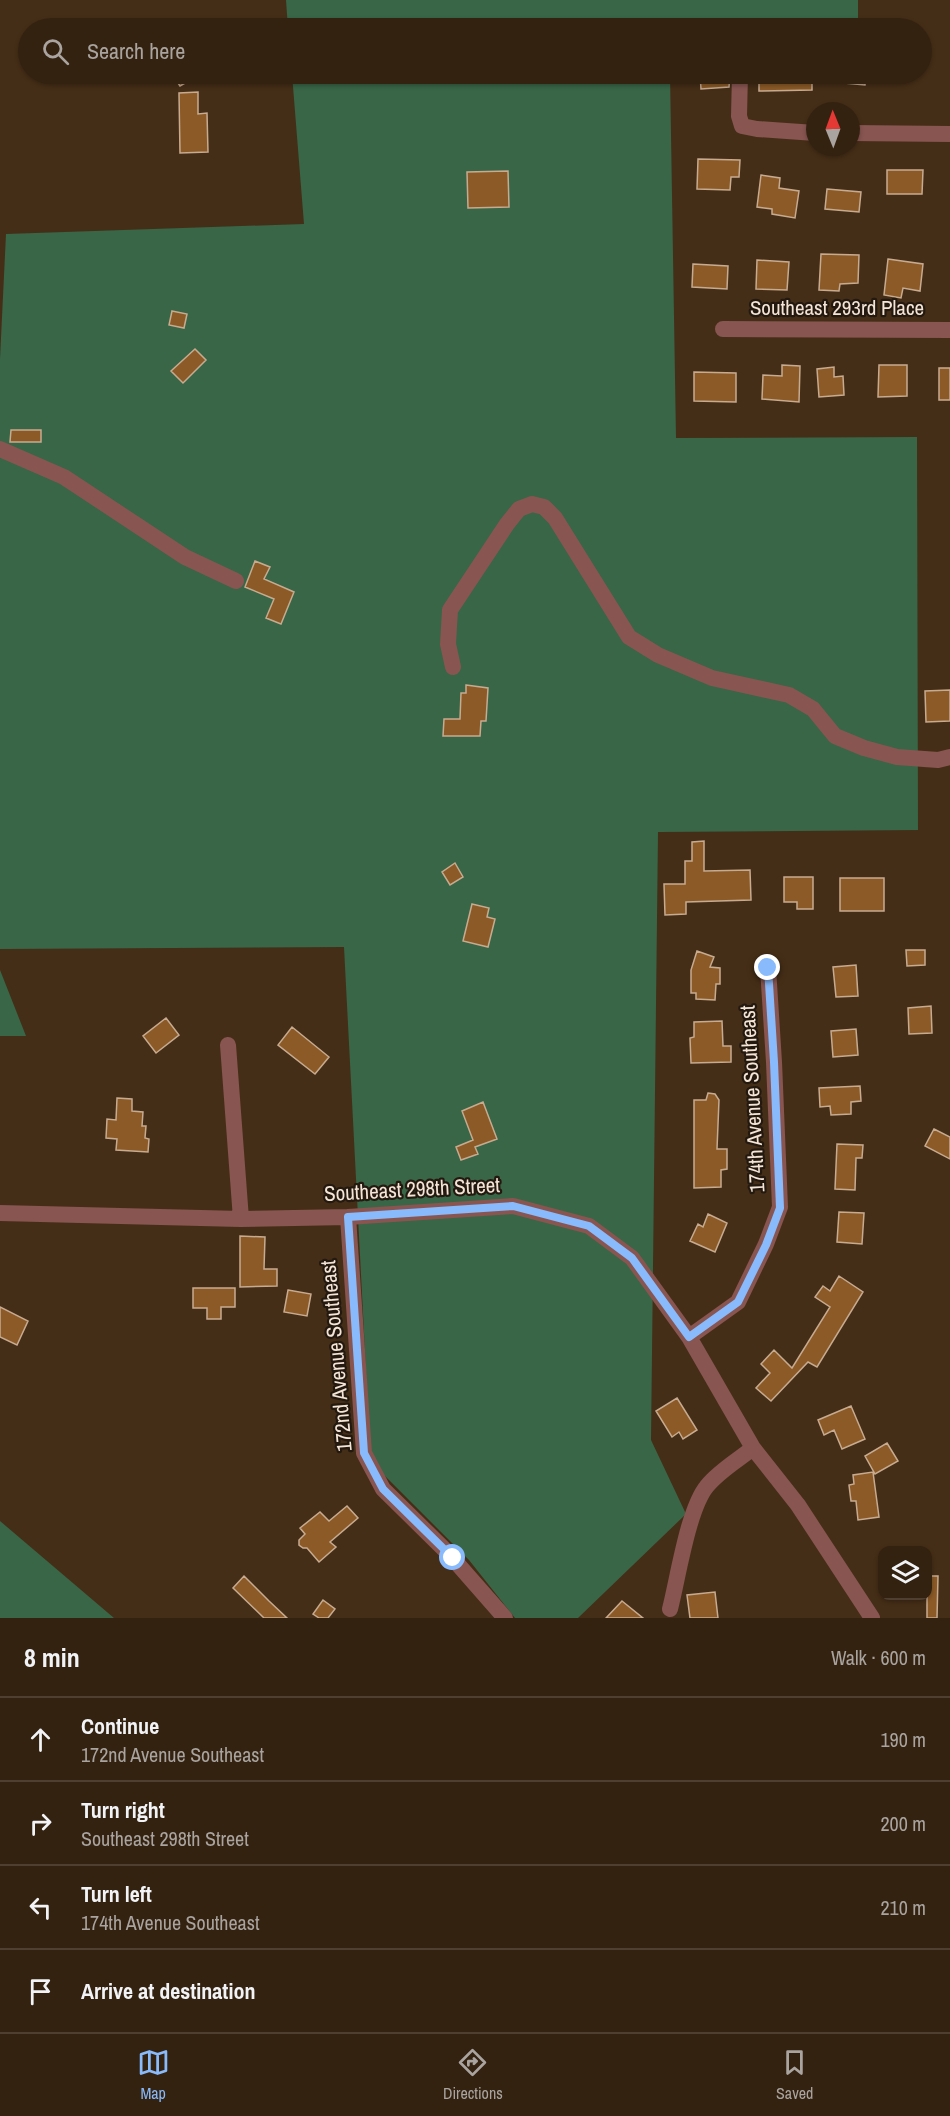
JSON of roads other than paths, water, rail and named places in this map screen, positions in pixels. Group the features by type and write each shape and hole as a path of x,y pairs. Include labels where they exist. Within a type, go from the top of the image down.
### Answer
{"street":[{"path":"740,84 739,116 742,126 806,133"},
{"path":"860,133 950,134"},
{"name":"Southeast 293rd Place","path":"723,329 950,330"},
{"path":"0,449 64,477 185,556 236,581"},
{"path":"453,667 448,644 450,610 507,524 519,509 532,504 544,507 555,518 629,638 658,655 712,678 789,695 813,709 836,736 864,748 897,757 938,760 950,757"},
{"name":"174th Avenue Southeast","path":"689,1337 738,1302 766,1245 780,1208 768,968"},
{"path":"228,1045 241,1219"},
{"name":"Southeast 298th Street","path":"0,1213 241,1219 348,1217 513,1206 589,1226 632,1258 689,1337 753,1448 798,1505 872,1618"},
{"name":"172nd Avenue Southeast","path":"348,1217 364,1453 383,1489 448,1553 505,1618"},
{"path":"670,1609 695,1507 706,1487 753,1448"}]}
